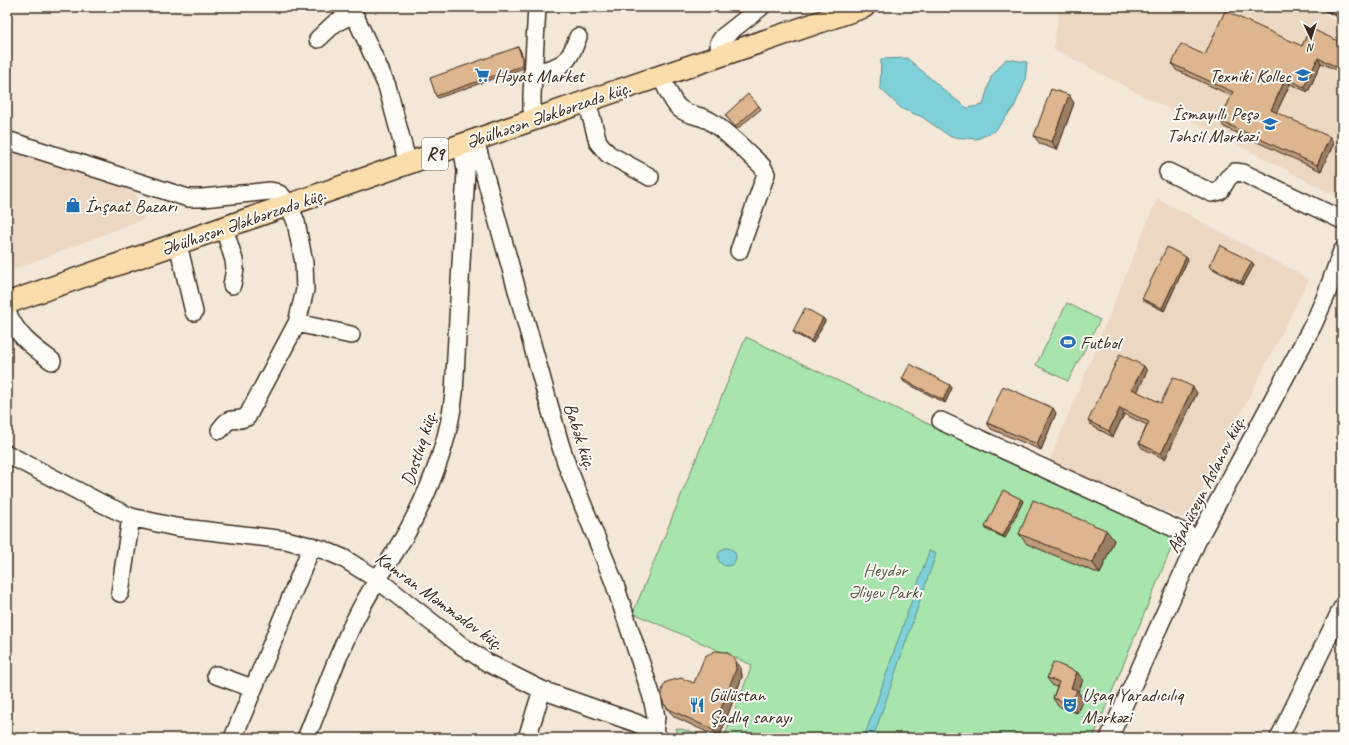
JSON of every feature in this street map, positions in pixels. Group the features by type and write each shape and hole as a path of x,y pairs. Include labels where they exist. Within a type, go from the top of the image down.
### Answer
{"main road":[{"name":"Əbülhəsən Ələkbərzadə küç.","path":"7,303 408,164 587,100 864,7"}],"street":[{"path":"535,118 532,109 532,74 537,7"},
{"path":"720,56 719,43 723,37 761,7"},
{"path":"318,39 335,23 353,10 387,86 408,164"},
{"path":"532,74 562,65 573,53 578,37"},
{"path":"661,76 679,108 685,112 709,120 718,126 762,166 766,174 739,251"},
{"path":"587,100 598,142 608,154 650,177"},
{"path":"7,140 188,198 203,198 270,191 281,195 289,205 296,222 304,263 305,290 297,324 247,417 240,420 231,419 226,421 220,430"},
{"name":"Dostluq küç.","path":"306,738 360,610 407,532 435,475 440,459 452,410 466,171 464,157 468,142"},
{"name":"Babək küç.","path":"468,142 562,450 614,582 652,696 656,717 657,736"},
{"path":"1168,172 1212,193 1220,191 1228,178 1235,172 1243,173 1342,220"},
{"path":"224,228 234,260 235,269 232,285"},
{"path":"178,244 194,312"},
{"name":"Ağahüseyn Aslanov küç.","path":"1109,738 1198,539 1313,325 1325,298 1342,251"},
{"path":"7,312 12,323 23,338 52,361"},
{"path":"297,324 351,336"},
{"path":"941,421 1198,539"},
{"name":"Kamran Məmmədov küç.","path":"7,454 131,517 175,527 286,540 312,546 343,558 378,580 462,646 488,664 542,690 636,723 657,736"},
{"path":"120,592 131,517"},
{"path":"233,738 252,688 312,546"},
{"path":"1279,738 1342,608"},
{"path":"216,675 252,688"},
{"path":"527,738 542,690"}],"shaded area":[{"name":"İsmayıllı Peşə Təhsil Mərkəzi","path":"1060,7 1308,7 1342,24 1342,199 1053,49"},
{"name":"İnşaat Bazarı","path":"7,148 135,192 144,219 7,272"},
{"path":"1157,198 1309,279 1187,520 1049,462"}],"green space":[{"name":"Futbol","path":"1067,303 1100,320 1068,381 1036,365"},
{"name":"Heydər Əliyev Parkı","path":"746,337 1175,539 1093,738 724,738 752,665 633,613"},
{"path":"676,728 718,738 679,738"}],"water":[{"path":"907,58 967,108 983,105 991,77 1006,59 1027,62 1025,82 1014,107 995,131 977,139 951,137 922,117 902,109 880,88 881,59"},
{"path":"727,548 733,551 736,557 733,563 727,566 721,563 718,557 721,551"},
{"path":"929,551 936,554 873,738 864,738"}],"building":[{"path":"1321,7 1342,7 1342,18"},
{"path":"1225,11 1302,46 1310,28 1342,43 1342,56 1337,67 1318,58 1304,87 1286,78 1271,110 1330,137 1317,165 1220,121 1233,92 1172,64 1181,44 1205,55"},
{"path":"518,47 522,57 522,66 436,96 430,78"},
{"path":"1051,89 1069,95 1052,142 1034,136"},
{"path":"748,94 759,106 735,127 725,115"},
{"path":"1220,245 1252,262 1241,282 1209,266"},
{"path":"1167,247 1186,257 1162,308 1142,299"},
{"path":"805,308 823,318 811,341 793,331"},
{"path":"1120,354 1144,366 1132,389 1161,403 1173,377 1193,387 1161,454 1139,443 1149,422 1120,408 1109,431 1088,421"},
{"path":"910,364 950,385 943,400 902,379"},
{"path":"1003,386 1053,408 1037,444 987,423"},
{"path":"1003,490 1021,499 1003,536 985,527"},
{"path":"1033,500 1106,530 1093,563 1019,534"},
{"path":"715,651 726,652 731,655 735,660 736,669 713,730 669,709 664,704 662,693 666,682 681,678 694,683 705,656"},
{"path":"1053,662 1077,672 1071,688 1077,690 1071,705 1053,698 1059,682 1047,678"}],"place":[{"name":"Həyat Market","path":"482,75"},
{"name":"Texniki Kollec","path":"1303,75"},
{"name":"İsmayıllı Peşə Təhsil Mərkəzi","path":"1270,124"},
{"name":"İnşaat Bazarı","path":"73,205"},
{"name":"Futbol","path":"1068,342"},
{"name":"Gülüstan Şadlıq sarayı","path":"697,705"},
{"name":"Uşaq Yaradıcılıq Mərkəzi","path":"1070,705"}]}
